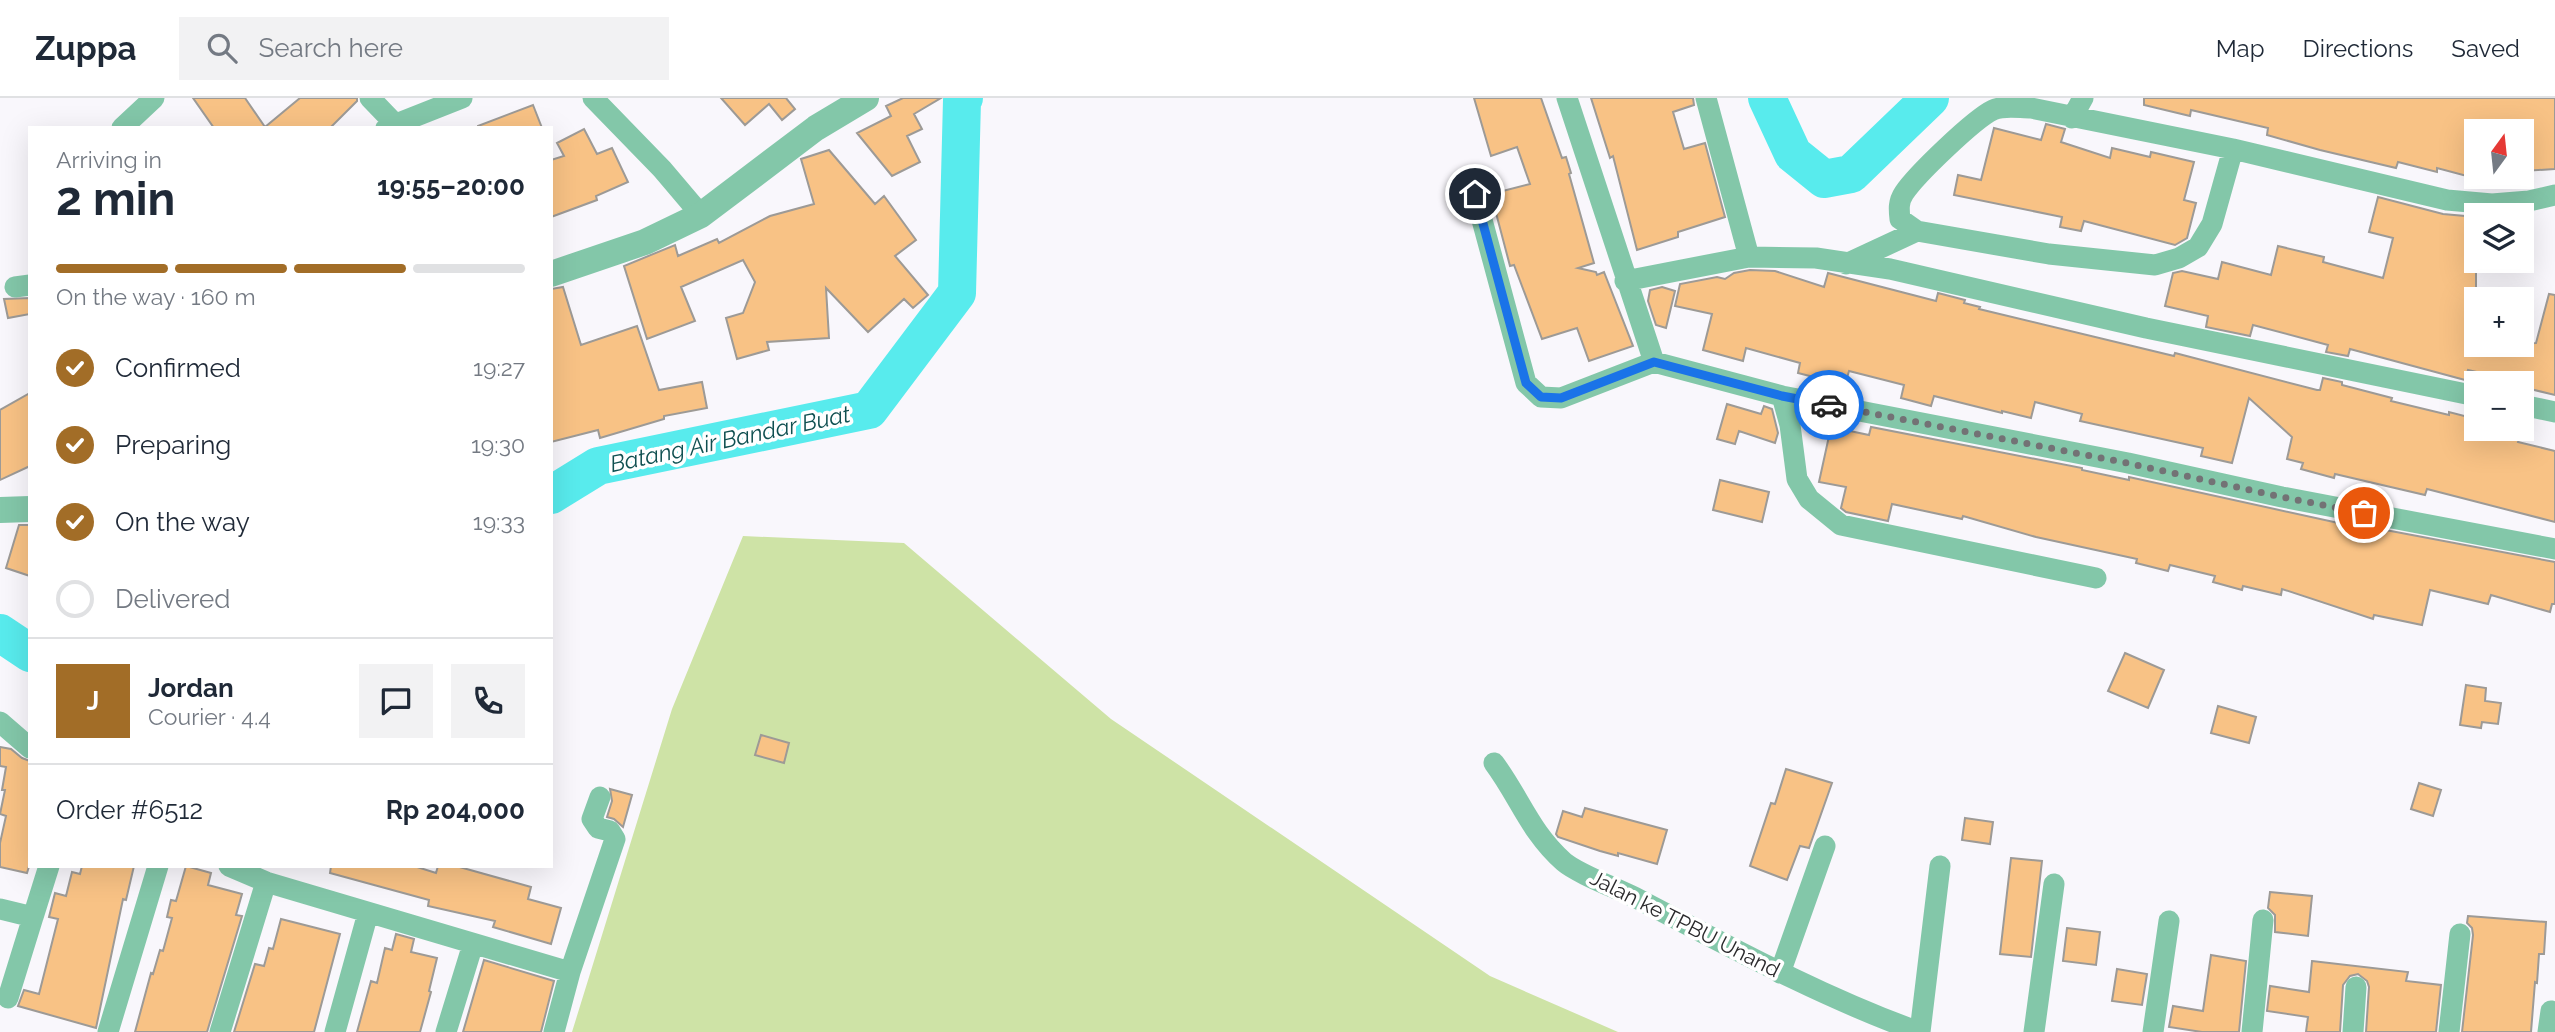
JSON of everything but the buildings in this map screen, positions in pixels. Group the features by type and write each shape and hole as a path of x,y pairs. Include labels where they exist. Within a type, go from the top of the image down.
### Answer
{"street":[{"path":"124,126 154,98"},
{"path":"370,98 391,126 461,98"},
{"path":"593,98 662,169 701,215"},
{"path":"553,273 645,242 701,215 816,128 866,98"},
{"path":"1567,98 1625,281 1654,362"},
{"path":"1706,98 1749,257"},
{"path":"2072,118 2083,98"},
{"path":"2233,149 2212,224 2198,247 2179,258 2155,265 2049,254 1917,231 1900,219 1898,205 1904,193 1978,119 1996,109 2009,107 2031,108 2233,149 2447,200 2492,204 2529,201 2555,195"},
{"path":"1475,194 1526,383 1541,397 1561,398 1654,362 1782,396 2555,549"},
{"path":"1846,264 1917,231"},
{"path":"1625,281 1749,257 1816,258 1890,270 2146,328 2464,394"},
{"path":"1782,396 1790,425 1797,479 1809,499 1840,525 2096,578"},
{"path":"2534,408 2555,412"},
{"path":"0,510 28,509"},
{"path":"0,722 28,746"},
{"name":"Jalan ke TPBU Unand","path":"1494,763 1510,784 1530,823 1567,864 1780,973 1919,1032"},
{"path":"554,1032 570,972 615,839 610,831 598,828 592,819 600,797"},
{"path":"1780,973 1825,846"},
{"path":"1919,1032 1940,866"},
{"path":"8,998 48,868"},
{"path":"108,1032 158,868"},
{"path":"233,868 266,883 570,972"},
{"path":"220,1032 266,883"},
{"path":"2034,1032 2054,884"},
{"path":"0,909 33,917"},
{"path":"335,1032 368,913"},
{"path":"2252,1032 2263,920"},
{"path":"2153,1032 2169,921"},
{"path":"2449,1032 2460,934"},
{"path":"446,1032 472,944"},
{"path":"2353,1032 2356,987"}],"green space":[{"path":"743,536 904,543 1111,719 1490,976 1618,1032 572,1032 672,709"}],"waterway":[{"name":"Batang Air Bandar Buat","path":"553,494 598,466 869,410 957,293 964,98"},
{"path":"1767,98 1793,154 1824,179 1851,174 1930,98"},
{"name":"Batang Air Bandar Buat","path":"0,633 28,652"}],"way so far":[{"path":"1829,405 2127,463 2364,513"}],"route":[{"path":"1475,194 1526,383 1541,397 1561,398 1654,362 1782,396 1829,405"}]}
